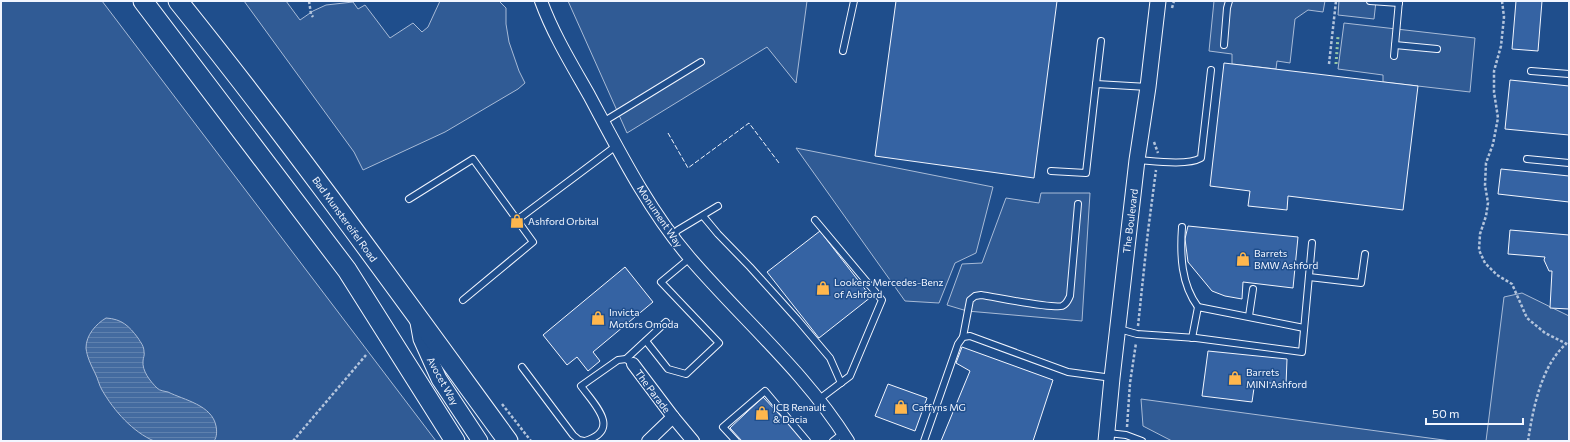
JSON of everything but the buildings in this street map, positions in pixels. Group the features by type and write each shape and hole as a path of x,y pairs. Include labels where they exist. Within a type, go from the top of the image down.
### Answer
{"highway":[{"path":"143,1 347,270 382,322 412,375 455,441"},
{"name":"Bad Munstereifel Road","path":"178,1 226,60 317,180 508,441"}],"street":[{"name":"Monument Way","path":"541,1 616,146 672,236 725,298 775,349 818,400 845,437"},
{"name":"The Boulevard","path":"1107,437 1117,329 1158,1"},
{"name":"Avocet Way","path":"417,316 421,339 439,379 480,441"},
{"name":"The Parade","path":"629,362 693,441"},
{"name":"The Parade","path":"648,441 673,417"}],"lane":[{"path":"843,51 854,1"},
{"path":"1224,45 1229,1"},
{"path":"1370,1 1399,2 1394,56"},
{"path":"1051,171 1086,173 1101,41"},
{"path":"1395,45 1437,49"},
{"path":"603,122 701,62"},
{"path":"1137,160 1168,162 1196,160 1201,158 1211,70"},
{"path":"1531,71 1569,74"},
{"path":"1096,84 1148,87"},
{"path":"517,220 616,146"},
{"path":"409,199 473,159 533,242 463,300"},
{"path":"1527,159 1569,163"},
{"path":"924,441 958,344 963,337 970,300 975,296 981,295 1050,306 1061,306 1066,304 1070,296 1078,204"},
{"path":"672,236 678,230 718,206"},
{"path":"703,216 718,234 750,266 830,358 841,383"},
{"path":"815,220 882,300 850,376 818,400"},
{"path":"1182,227 1180,252 1184,276 1188,291 1198,307 1192,338"},
{"path":"1117,329 1137,334 1192,338 1302,352 1312,243"},
{"path":"1309,277 1361,283 1365,254"},
{"path":"646,341 668,369 686,374 719,343 661,282 690,258"},
{"path":"1249,316 1253,290"},
{"path":"1198,307 1304,328"},
{"path":"522,367 579,440 585,441 597,436 604,425 604,419 599,409 581,386 618,360 629,362 646,341 666,322"},
{"path":"963,337 970,336 1068,372 1112,378"},
{"path":"736,441 723,427 765,391 807,441"},
{"path":"1107,437 1126,435 1142,441"},
{"path":"833,441 845,437"}],"path":[{"path":"309,1 311,14 313,17"},
{"path":"1329,64 1336,1"},
{"path":"1502,1 1504,17 1501,46 1494,70 1494,92 1498,118 1493,144 1486,163 1485,185 1488,203 1486,216 1480,234 1478,250 1485,263 1497,275 1512,284 1527,318 1545,332 1568,344 1558,351 1545,376 1533,409 1528,441"},
{"path":"1139,319 1157,161"},
{"path":"293,441 366,355"},
{"path":"1127,425 1130,383 1135,356"}],"shaded area":[{"path":"1,1 102,1 436,441 1,441"},
{"path":"244,1 286,1 300,20 313,11 326,5 353,2 358,9 365,5 390,38 413,23 422,32 428,27 440,1 499,1 506,8 506,24 509,42 519,71 525,83 518,89 445,132 363,170 354,152"},
{"path":"568,1 807,1 796,83 767,47 627,133"},
{"path":"1214,1 1325,1 1323,12 1308,10 1295,19 1290,63 1277,61 1276,69 1232,64 1232,54 1209,51"},
{"path":"1339,1 1376,1 1374,19 1338,15"},
{"path":"1344,23 1475,38 1470,92 1383,82 1383,75 1338,69"},
{"path":"796,148 993,187 976,253 955,263 939,303 905,301"},
{"path":"1041,193 1090,193 1082,321 967,311 947,305 962,264 982,263 1006,198 1039,203"},
{"path":"1522,293 1569,316 1569,441 1486,441 1504,297"},
{"path":"106,318 125,324 138,338 143,348 143,365 145,372 157,388 196,404 209,413 216,426 216,438 214,441 154,441 131,426 118,413 101,388 89,361 86,348 86,343 92,330"},
{"path":"1141,399 1451,441 1172,441 1143,426"}],"hedge":[{"path":"1336,64 1338,36"}],"fence":[{"path":"668,133 688,168 749,123 779,163"}],"place":[{"name":"Ashford Orbital","path":"517,221"},
{"name":"Barrets BMW Ashford","path":"1243,259"},
{"name":"Lookers Mercedes-Benz of Ashford","path":"823,288"},
{"name":"Invicta Motors Omoda","path":"598,318"},
{"name":"Barrets MINI Ashford","path":"1235,378"},
{"name":"Caffyns MG","path":"901,407"},
{"name":"JCB Renault & Dacia","path":"762,413"}]}
